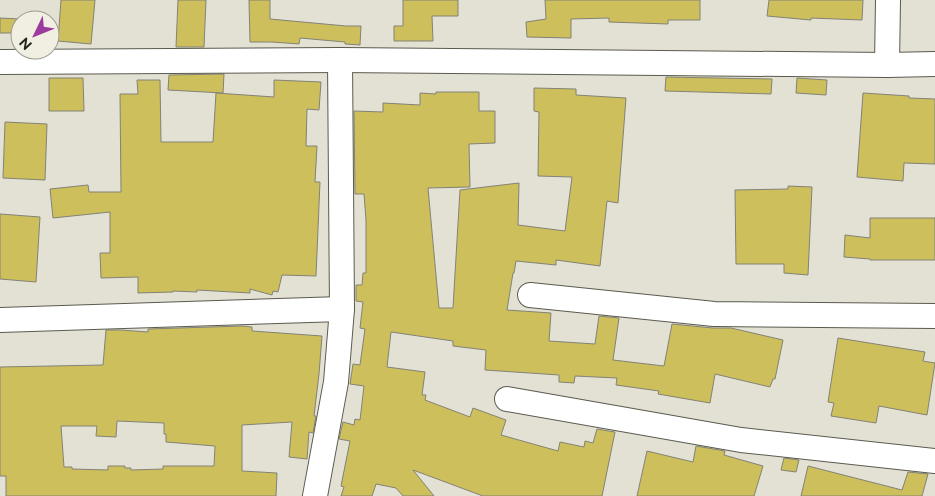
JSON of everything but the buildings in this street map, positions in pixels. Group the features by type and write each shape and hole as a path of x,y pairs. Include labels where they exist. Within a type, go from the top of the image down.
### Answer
{"street":[{"path":"887,65 888,0"},
{"path":"315,496 336,382 342,309 340,60"},
{"path":"0,62 340,60 935,64"},
{"path":"530,295 714,314 935,316"},
{"path":"0,320 342,309"},
{"path":"507,399 741,440 935,461"}]}
